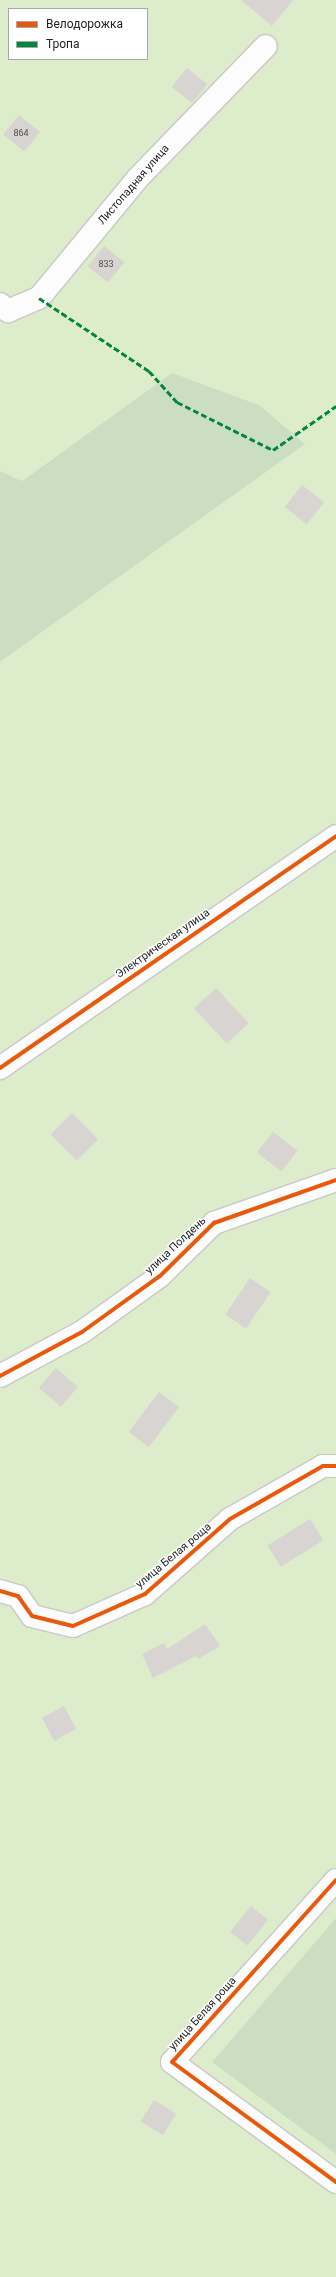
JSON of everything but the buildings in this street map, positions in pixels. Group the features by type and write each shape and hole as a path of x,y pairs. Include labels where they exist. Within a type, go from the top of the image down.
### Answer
{"street":[{"name":"Листопадная улица","path":"0,304 8,311 39,298 137,179 266,46"},
{"name":"Электрическая улица","path":"0,1068 336,836"},
{"name":"улица Полдень","path":"0,1376 82,1332 160,1276 214,1223 336,1180"},
{"name":"улица Белая роща","path":"0,1591 18,1596 32,1616 73,1626 145,1594 230,1519 322,1466 336,1466"},
{"name":"улица Белая роща","path":"336,1880 172,2062 336,2182"}],"green space":[{"path":"0,0 336,0 336,1918 212,2062 336,2154 336,2277 0,2277 0,662 304,444 172,373 22,481 0,471"},
{"path":"172,373 259,405 305,444 0,662 0,471 22,481"},
{"path":"336,1918 336,2154 212,2062"}],"marked path":[{"path":"39,298 149,371 177,402 273,450 336,406"}],"cycle path":[{"path":"0,1068 336,836"},
{"path":"0,1376 82,1332 160,1276 214,1223 336,1180"},
{"path":"0,1591 18,1596 32,1616 73,1626 145,1594 230,1519 323,1466 336,1466"},
{"path":"336,1880 172,2062 336,2182"}]}
